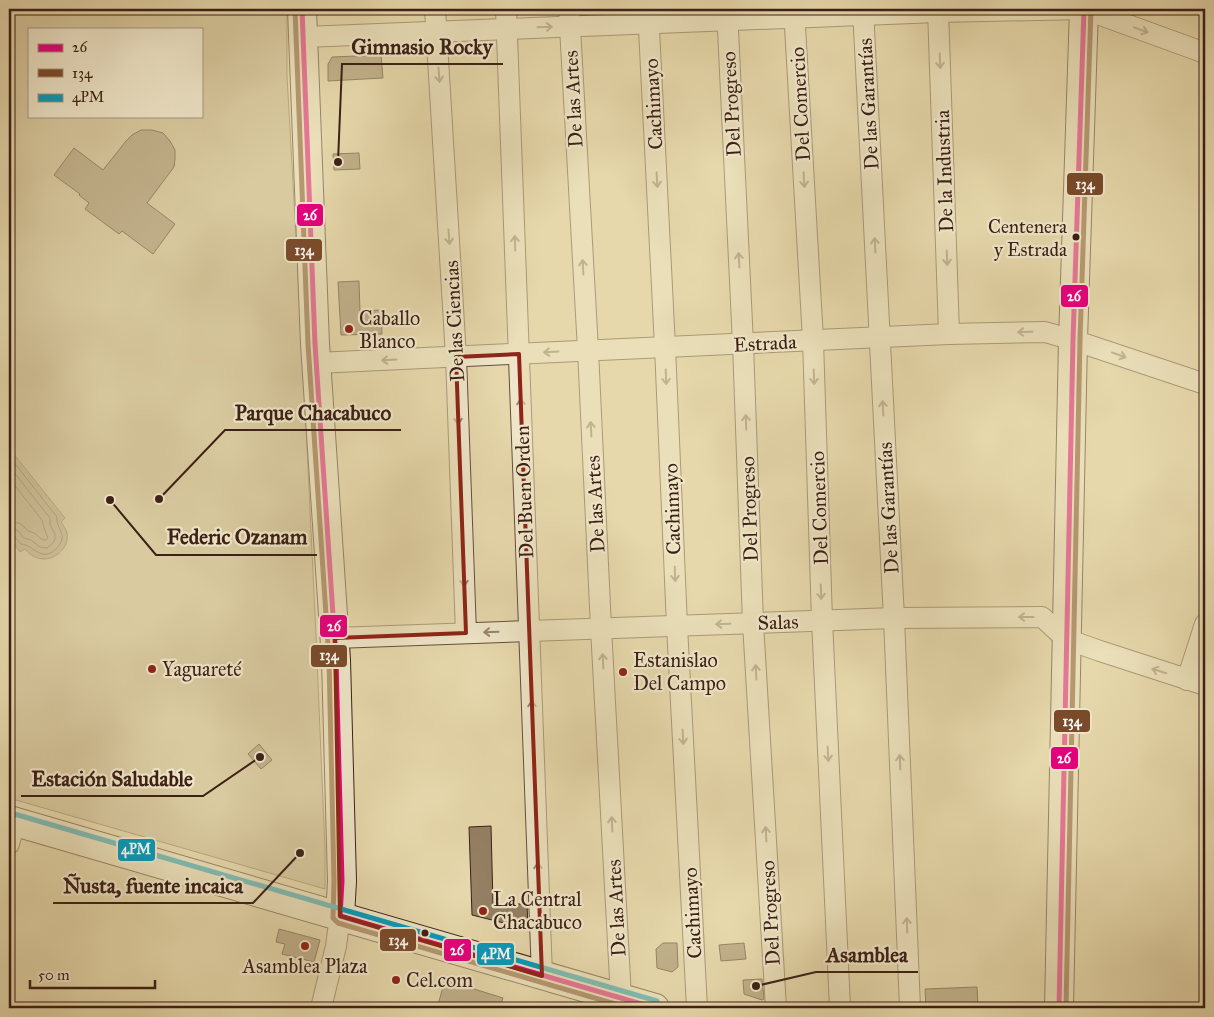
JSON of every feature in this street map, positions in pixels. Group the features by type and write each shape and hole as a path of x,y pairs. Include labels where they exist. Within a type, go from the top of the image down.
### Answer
{"street":[{"path":"302,9 316,363 335,638 342,881 336,946 321,1008"},
{"name":"De las Ciencias","path":"435,9 456,357 466,633"},
{"name":"Del Buen Orden","path":"506,9 542,976"},
{"path":"304,37 506,29 569,18 938,10 1084,9 1205,53"},
{"path":"1059,1008 1073,340 1084,9"},
{"name":"De la Industria","path":"938,10 949,334"},
{"name":"De las Garantías","path":"863,12 894,618 910,1008"},
{"name":"Del Comercio","path":"795,13 813,340 822,620 840,1008"},
{"name":"Del Progreso","path":"727,14 743,344 753,623 776,1008"},
{"name":"Cachimayo","path":"648,16 697,1008"},
{"name":"De las Artes","path":"569,18 621,998"},
{"name":"Estrada","path":"316,363 949,334 1045,332 1205,384"},
{"name":"Salas","path":"335,638 822,620 1042,617 1066,639 1196,683"},
{"path":"1196,683 1205,624"},
{"path":"11,828 340,916 655,1008"}],"highlighted area":[{"path":"519,354 542,976 340,916 335,638 466,633 456,357"}],"shaded area":[{"path":"9,9 287,9 287,76 316,636 325,889 9,798"}],"water":[{"path":"9,448 65,518 61,522 67,533 66,544 55,556 44,559 34,557 25,549 20,552 9,537"}],"building":[{"path":"381,55 383,78 328,81 328,64 332,57"},
{"path":"141,130 163,133 175,150 174,167 147,203 175,224 153,254 122,231 119,234 85,209 89,203 54,175 74,148 103,170 126,141"},
{"path":"359,153 360,169 334,170 333,154"},
{"path":"359,281 360,311 381,310 382,334 341,335 338,282"},
{"path":"259,744 272,760 261,769 248,754"},
{"path":"491,826 493,904 527,904 528,928 516,928 516,926 472,915 469,827"},
{"path":"279,929 320,940 314,962 282,954 285,944 276,942"},
{"path":"663,943 677,943 678,967 672,972 657,968 656,949"},
{"path":"744,943 746,959 721,961 719,945"},
{"path":"762,979 764,999 744,994 743,980"},
{"path":"445,980 503,998 500,1008 437,1008"},
{"path":"977,987 978,1008 926,1008 925,989"}],"transit line":[{"name":"134","path":"295,9 308,344 329,660 334,881 333,918 338,923 629,1008"},
{"name":"26","path":"302,9 315,344 336,660 342,881 340,916 655,1008"},
{"name":"26","path":"1059,1008 1073,340 1084,9"},
{"name":"134","path":"1066,1008 1080,340 1091,9"},
{"name":"4PM","path":"11,813 657,1001"}],"place":[{"name":"Gimnasio Rocky","path":"338,162"},
{"name":"Centenera y Estrada","path":"1076,237"},
{"name":"Caballo Blanco","path":"349,329"},
{"name":"Parque Chacabuco","path":"159,499"},
{"name":"Federic Ozanam","path":"110,500"},
{"name":"Yaguareté","path":"152,669"},
{"name":"Estanislao Del Campo","path":"623,672"},
{"name":"Estación Saludable","path":"260,757"},
{"name":"Ñusta, fuente incaica","path":"300,853"},
{"name":"La Central Chacabuco","path":"483,911"},
{"name":"Asamblea Plaza","path":"305,946"},
{"name":"Cel.com","path":"396,980"},
{"name":"Asamblea","path":"756,986"}]}
